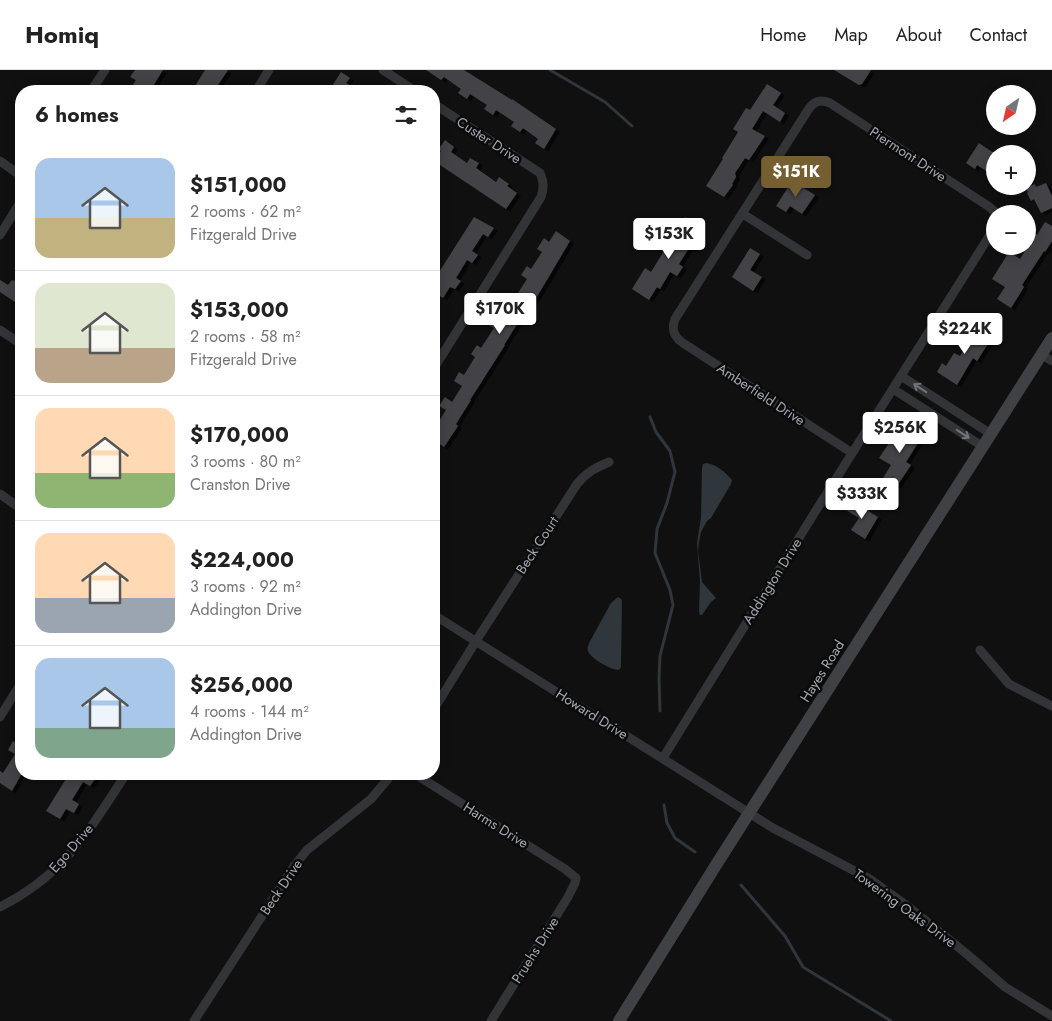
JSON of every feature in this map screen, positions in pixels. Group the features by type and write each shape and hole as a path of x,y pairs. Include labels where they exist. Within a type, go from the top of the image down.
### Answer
{"street":[{"path":"95,85 105,70"},
{"path":"260,85 269,70"},
{"path":"383,70 406,85"},
{"name":"Piermont Drive","path":"742,214 808,110 817,101 830,103 986,205"},
{"name":"Custer Drive","path":"440,108 540,173 544,188 541,197 440,358"},
{"path":"0,161 15,172"},
{"path":"0,235 15,211"},
{"path":"742,214 807,255"},
{"name":"Amberfield Drive","path":"742,214 675,319 673,332 682,343 852,453"},
{"name":"Addington Drive","path":"663,758 815,512 986,241"},
{"path":"0,330 15,340"},
{"name":"Hayes Road","path":"619,1021 982,446 1047,358 1052,338"},
{"path":"901,376 991,434"},
{"path":"893,389 982,446"},
{"name":"Beck Court","path":"476,641 576,484 593,469 609,462"},
{"path":"0,494 15,504"},
{"name":"Howard Drive","path":"440,619 750,813"},
{"path":"440,699 476,641"},
{"path":"980,650 1009,684 1052,706"},
{"path":"0,717 15,692"},
{"name":"Ego Drive","path":"0,907 43,880 64,860 84,837 122,780"},
{"name":"Beck Drive","path":"194,1021 295,865 307,850 371,798 388,780"},
{"name":"Harms Drive","path":"424,780 565,869 576,878"},
{"name":"Towering Oaks Drive","path":"750,813 773,828 868,878 917,914 1005,987 1052,1015"},
{"name":"Pruehs Drive","path":"491,1021 568,896 576,878"}],"shaded area":[{"path":"706,463 720,469 732,480 701,532 698,551 702,582 716,598 700,615 697,543 701,517 702,468 703,464"},
{"path":"618,597 622,601 621,667 619,670 597,661 588,651 589,643 611,603"}],"building":[{"path":"135,70 163,70 154,85 133,85 136,80 130,77"},
{"path":"205,70 228,70 218,85 196,85"},
{"path":"426,70 464,70 512,99 556,129 544,149 535,143 538,139 523,128 520,132 511,126 514,122 496,110 493,115 484,109 487,105 470,94 467,99 458,93 461,89 444,77 441,80"},
{"path":"834,70 871,70 862,84 859,85"},
{"path":"341,72 350,78 346,83 350,85 333,85"},
{"path":"767,84 781,93 773,105 785,113 780,122 763,111 752,129 765,136 749,160 745,158 735,173 736,177 733,185 724,197 706,186 738,132 733,129 746,108 750,110"},
{"path":"445,140 454,147 451,152 467,163 470,158 479,163 476,168 496,182 499,177 509,184 507,186 517,193 506,209 440,165 440,147"},
{"path":"979,143 986,148 986,171 977,165 975,169 966,163"},
{"path":"792,181 815,195 802,214 790,206 786,212 776,206"},
{"path":"1046,183 1052,196 1052,208 1041,213 1034,199 1031,201 1028,195 1036,195 1036,187"},
{"path":"474,217 494,228 488,237 483,234 472,251 478,255 472,263 467,260 456,278 461,281 455,289 450,287 443,298 440,296 440,271"},
{"path":"685,217 701,227 694,238 698,241 692,250 689,248 679,264 683,267 677,276 670,272 660,289 657,287 649,300 632,289 645,268 651,272"},
{"path":"1045,222 1052,226 1052,241 1022,285 1024,287 1011,308 997,299 1005,287 992,279 1007,255 1014,255 1020,259 1022,255 1036,255 1037,235"},
{"path":"556,231 570,241 538,295 524,313 470,400 456,424 458,426 444,447 440,444 440,420 446,410 440,407 440,404 445,397 452,402 462,386 454,381 459,372 464,375 475,357 471,354 477,345 481,348 494,328 489,325 494,316 498,319 508,303 505,301 510,293 516,296 527,279 521,275 527,266 531,269 542,252 537,249 544,238 549,242"},
{"path":"750,248 760,254 750,270 762,277 753,291 732,277"},
{"path":"15,279 15,302 0,292 0,280 8,285 12,280"},
{"path":"964,322 991,339 977,361 973,358 957,385 937,372 942,363 946,366 954,353 960,356 971,339 959,331"},
{"path":"907,424 923,435 906,462 911,465 897,486 883,478 891,465 879,458 895,434 899,437"},
{"path":"852,501 878,517 865,539 851,530 859,518 846,510"},
{"path":"13,741 15,742 15,754 8,750"},
{"path":"15,754 15,780 18,780 12,791 0,783 0,771 3,773"},
{"path":"65,780 94,780 90,786 83,782 72,800 79,804 74,813 66,809 60,819 46,811"}],"waterway":[{"path":"550,70 605,102 632,126"},
{"path":"650,417 656,432 670,451 675,472 667,503 657,529 655,553 670,590 673,605 660,656 660,711"},
{"path":"664,805 667,823 675,838 695,852"},
{"path":"741,885 785,936 803,967 891,1021"}]}
